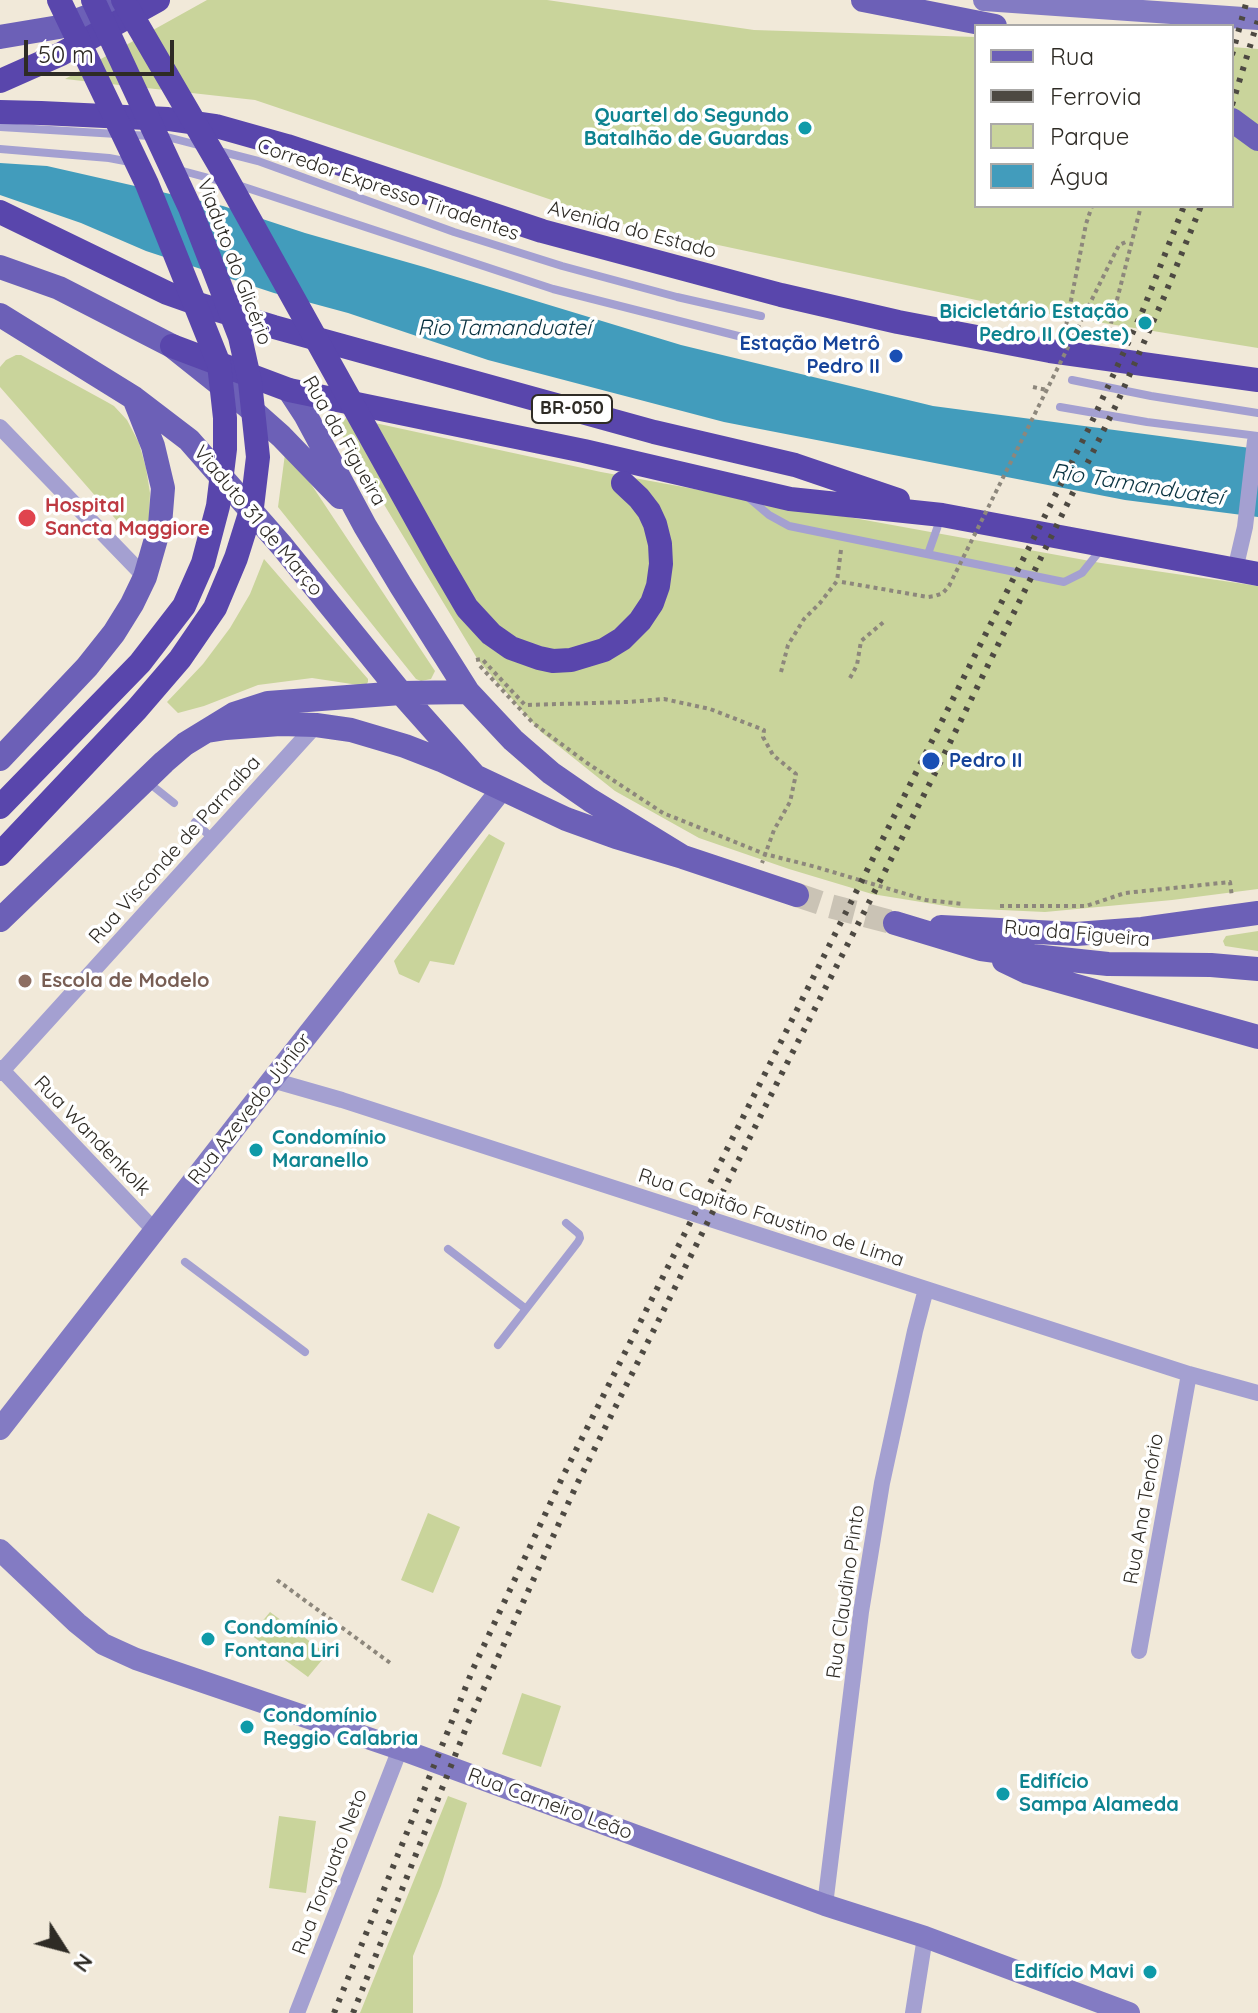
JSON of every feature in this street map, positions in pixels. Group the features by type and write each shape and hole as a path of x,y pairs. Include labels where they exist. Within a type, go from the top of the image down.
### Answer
{"highway":[{"path":"0,807 140,663 184,606 203,563 211,535 225,449 219,364 147,184 59,0"},
{"name":"Viaduto do Glicério","path":"0,854 137,709 180,659 215,608 236,558 252,507 258,457 250,382 240,337 190,208 93,0"},
{"path":"123,0 467,608 491,634 511,648 553,661 571,660 604,650 622,639 640,621 652,603 658,586 660,544 649,511 623,483 584,451"},
{"path":"0,81 61,54 158,0"},
{"name":"Avenida do Estado","path":"0,112 168,119 216,126 287,146 542,231 810,302 1050,351 1258,380"},
{"name":"BR-050","path":"0,212 167,293 274,327 624,424 795,465 942,515 1246,572"},
{"name":"Rua da Figueira","path":"167,293 254,357 289,390"},
{"path":"172,346 289,390 584,451 790,499 942,515"}],"main road":[{"path":"0,37 59,27 133,0"},
{"path":"879,1 986,24"},
{"path":"1234,121 1258,139"},
{"path":"0,267 59,288 172,346"},
{"name":"Viaduto 31 de Março","path":"0,315 134,398 189,440 282,546 401,693 474,775"},
{"name":"Rua da Figueira","path":"172,346 281,436 365,526"},
{"name":"Rua da Figueira","path":"289,390 365,526 468,692 513,740 551,773 683,857"},
{"path":"0,759 87,667 114,633 145,577 160,525 163,488 153,446 134,398"},
{"path":"0,920 185,744 234,714 268,703 401,693 468,692"},
{"name":"Rua da Figueira","path":"207,731 257,725 316,725 351,730 405,746 566,819 797,895"},
{"name":"Rua da Figueira","path":"1258,913 1142,929 1076,934 901,924 981,949 1108,964 1211,965 1258,969"},
{"path":"981,949 1027,972 1258,1037"}],"street":[{"path":"984,0 1085,4 1258,19"},
{"path":"0,427 145,577"},
{"path":"1246,572 1245,527 1257,438"},
{"name":"Rua Visconde de Parnaíba","path":"1,1071 316,725"},
{"name":"Rua Azevedo Júnior","path":"0,1429 502,789"},
{"name":"Rua Wandenkolk","path":"1,1071 155,1231"},
{"name":"Rua Capitão Faustino de Lima","path":"272,1080 1189,1374 1258,1393"},
{"name":"Rua Claudino Pinto","path":"825,1905 861,1612 882,1483 926,1289"},
{"name":"Rua Ana Tenório","path":"1139,1651 1189,1374"},
{"name":"Rua Carneiro Leão","path":"0,1550 103,1644 136,1659 400,1749 1129,2013"},
{"name":"Rua Torquato Neto","path":"298,2012 400,1749"},
{"path":"913,2013 925,1937"}],"lane":[{"name":"Corredor Expresso Tiradentes","path":"0,127 167,137 258,161 454,232 562,266 761,316"},
{"name":"Corredor Expresso Tiradentes","path":"0,149 109,158 183,171 242,186 553,289 754,340"},
{"path":"1072,380 1258,413"},
{"path":"1060,407 1257,438"},
{"path":"736,486 769,515 789,526 1064,582 1082,573 1105,545"},
{"path":"928,554 942,515"},
{"path":"145,780 174,803"},
{"path":"195,822 213,839"},
{"path":"498,1345 580,1238 566,1223"},
{"path":"448,1249 526,1309"},
{"path":"185,1262 305,1352"}],"path":[{"path":"1050,351 1066,326 1091,208"},
{"path":"1102,359 1140,208"},
{"path":"839,581 928,597 943,593 1119,245 1130,240"},
{"path":"1033,387 1047,390"},
{"path":"781,672 788,645 804,619 839,581 843,536"},
{"path":"850,678 857,665 861,641 886,620"},
{"path":"469,650 485,673 533,723 663,813 765,854 926,900 967,905"},
{"path":"476,660 482,659 525,705 664,699 710,709 764,730 763,737 773,755 796,774 790,802 774,830 756,881"},
{"path":"996,906 1086,906 1125,893 1230,882"},
{"path":"277,1580 393,1665"}],"green space":[{"path":"207,0 547,0 754,30 974,37 974,208 1234,208 1234,47 1258,49 1258,348 1023,310 629,226 255,100 65,79"},
{"path":"16,355 114,406 127,420 139,443 150,493 149,519 144,530 126,531 0,387 0,367"},
{"path":"347,417 601,472 1101,563 1258,586 1258,889 1045,912 958,908 872,894 699,838 615,791 541,732 478,660 339,430"},
{"path":"285,454 307,478 435,671 431,679 416,679 278,507"},
{"path":"264,559 368,682 365,686 312,678 258,685 178,713 167,702 203,664 230,628 250,594"},
{"path":"489,834 505,843 454,965 430,961 419,983 399,974 394,961"},
{"path":"1258,931 1258,951 1225,946 1223,941 1226,936"},
{"path":"428,1513 460,1527 433,1593 401,1580"},
{"path":"270,1612 327,1654 308,1677 251,1635"},
{"path":"522,1693 561,1706 541,1767 502,1754"},
{"path":"448,1796 467,1803 441,1886 413,1956 413,2013 360,2013"},
{"path":"279,1816 316,1821 306,1893 269,1888"}],"water":[{"name":"Rio Tamanduateí","path":"0,163 47,166 223,206 681,345 933,406 1258,449 1258,517 1125,500 724,422 488,360 146,251 81,223 0,195"}],"tunnel":[{"path":"797,895 895,923"}],"railway":[{"path":"1234,48 1247,0"},
{"path":"1234,98 1258,20"},
{"path":"334,2013 473,1669 563,1476 1090,426 1143,310 1183,208"},
{"path":"353,2013 468,1723 577,1484 933,777 1118,401 1200,208"}],"place":[{"name":"Quartel do Segundo Batalhão de Guardas","path":"805,128"},
{"name":"Bicicletário Estação Pedro II (Oeste)","path":"1145,323"},
{"name":"Estação Metrô Pedro II","path":"896,356"},
{"name":"Hospital Sancta Maggiore","path":"27,518"},
{"name":"Pedro II","path":"931,761"},
{"name":"Escola de Modelo","path":"25,981"},
{"name":"Condomínio Maranello","path":"256,1150"},
{"name":"Condomínio Fontana Liri","path":"208,1639"},
{"name":"Condomínio Reggio Calabria","path":"247,1727"},
{"name":"Edifício Sampa Alameda","path":"1003,1794"},
{"name":"Edifício Mavi","path":"1150,1972"}]}
